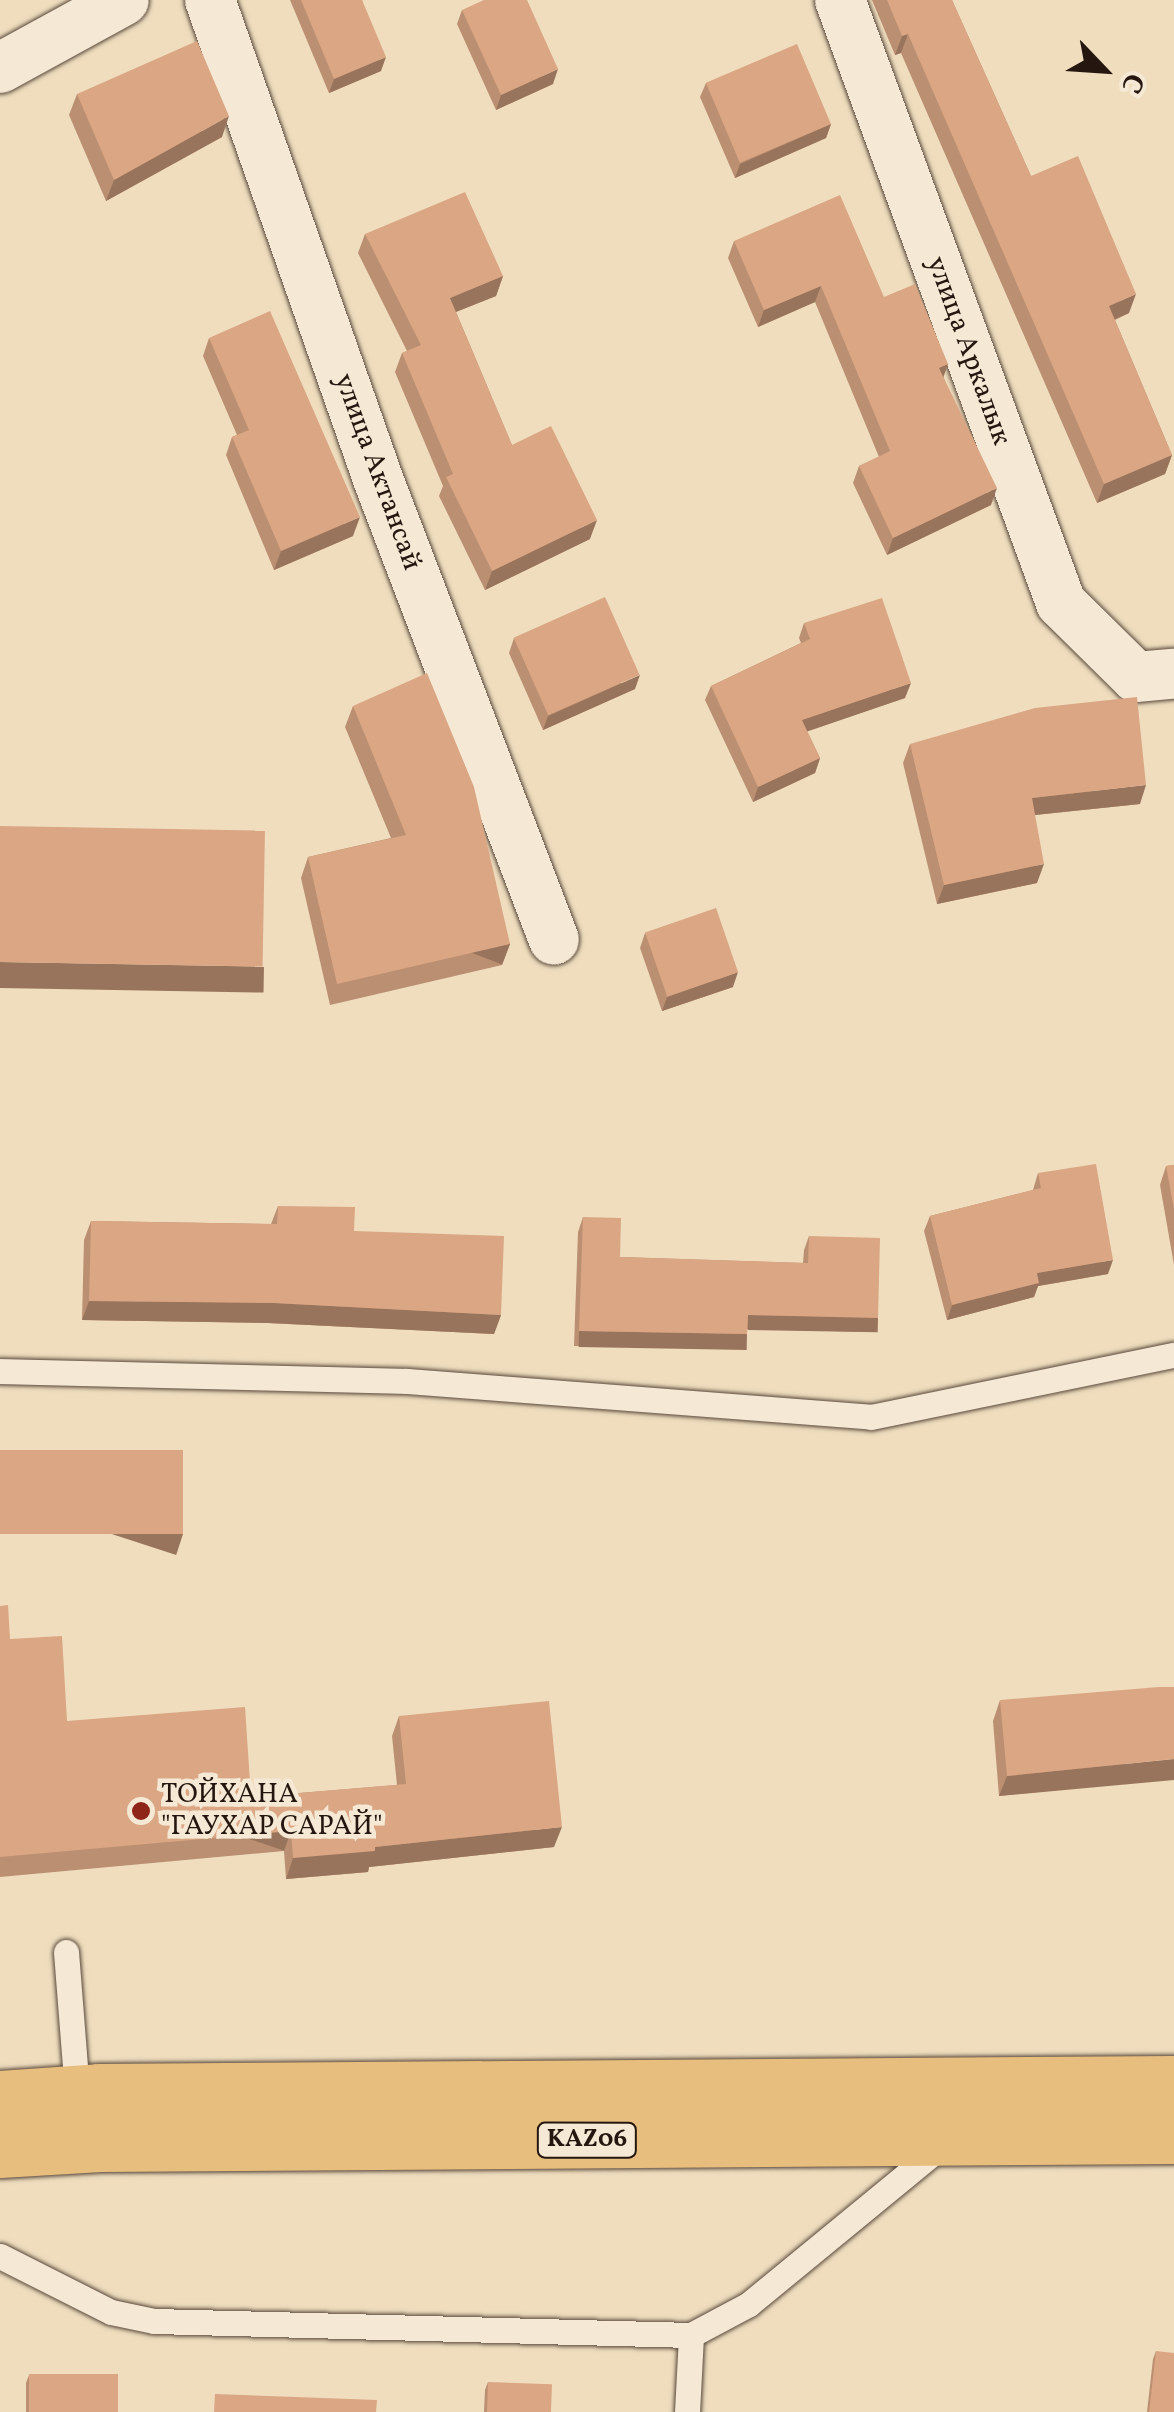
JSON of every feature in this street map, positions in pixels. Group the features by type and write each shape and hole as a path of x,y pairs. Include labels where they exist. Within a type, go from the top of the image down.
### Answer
{"highway":[{"name":"KАZ06","path":"0,2098 77,2093 1174,2083"},
{"name":"KАZ06","path":"0,2150 100,2144 1174,2136"}],"street":[{"path":"0,68 124,0"},
{"name":"улица Актансай","path":"210,0 378,479 554,940"},
{"name":"улица Аркалык","path":"840,0 1061,604 1155,676"}],"lane":[{"path":"0,1370 407,1382 871,1416 1174,1355"},
{"path":"66,1952 77,2093"},
{"path":"0,2256 111,2312 154,2321 691,2335 749,2304 952,2138"},
{"path":"688,2412 691,2335"}],"building":[{"path":"301,0 362,0 386,57 334,79"},
{"path":"484,0 527,0 558,69 501,95 462,10"},
{"path":"887,0 952,0 1031,176 1078,156 1136,294 1109,306 1172,455 1104,484 908,34 902,36"},
{"path":"197,41 229,116 114,180 77,94"},
{"path":"797,44 831,124 740,163 706,83"},
{"path":"465,192 503,276 450,298 512,445 551,426 597,520 492,571 446,477 453,474 402,353 421,345 365,234"},
{"path":"840,195 884,297 915,284 948,364 939,368 997,488 893,538 859,466 890,451 821,286 764,310 734,241"},
{"path":"270,311 360,517 281,551 232,437 249,430 209,338"},
{"path":"605,597 640,675 548,715 514,638"},
{"path":"882,598 911,683 802,720 820,758 758,787 711,686 810,639 804,623"},
{"path":"427,673 474,787 510,944 337,984 308,857 406,835 353,706"},
{"path":"1137,697 1146,785 1032,798 1044,864 944,885 910,744 1035,708"},
{"path":"0,826 265,831 263,967 0,962"},
{"path":"716,908 738,972 667,997 645,932"},
{"path":"1096,1164 1113,1260 1037,1273 1039,1283 952,1305 930,1216 1041,1188 1038,1173"},
{"path":"1174,1165 1174,1209 1166,1166"},
{"path":"278,1206 355,1207 354,1231 504,1236 501,1315 274,1303 89,1301 91,1221 277,1224"},
{"path":"583,1217 621,1218 620,1257 808,1263 809,1236 880,1238 878,1318 748,1315 747,1334 579,1331"},
{"path":"0,1450 183,1450 183,1534 0,1534"},
{"path":"8,1605 10,1639 62,1636 67,1721 245,1707 251,1797 406,1784 399,1716 549,1701 562,1827 293,1858 291,1831 0,1857 0,1606"},
{"path":"1174,1687 1174,1759 1007,1776 1000,1700"},
{"path":"1156,2351 1174,2353 1174,2412 1149,2412"},
{"path":"29,2374 118,2374 118,2412 29,2412"},
{"path":"488,2382 552,2384 551,2412 487,2412"},
{"path":"215,2394 377,2400 376,2412 214,2412"}],"place":[{"name":"ТОЙХАНА \"ГАУХАР САРАЙ\"","path":"141,1811"}]}
